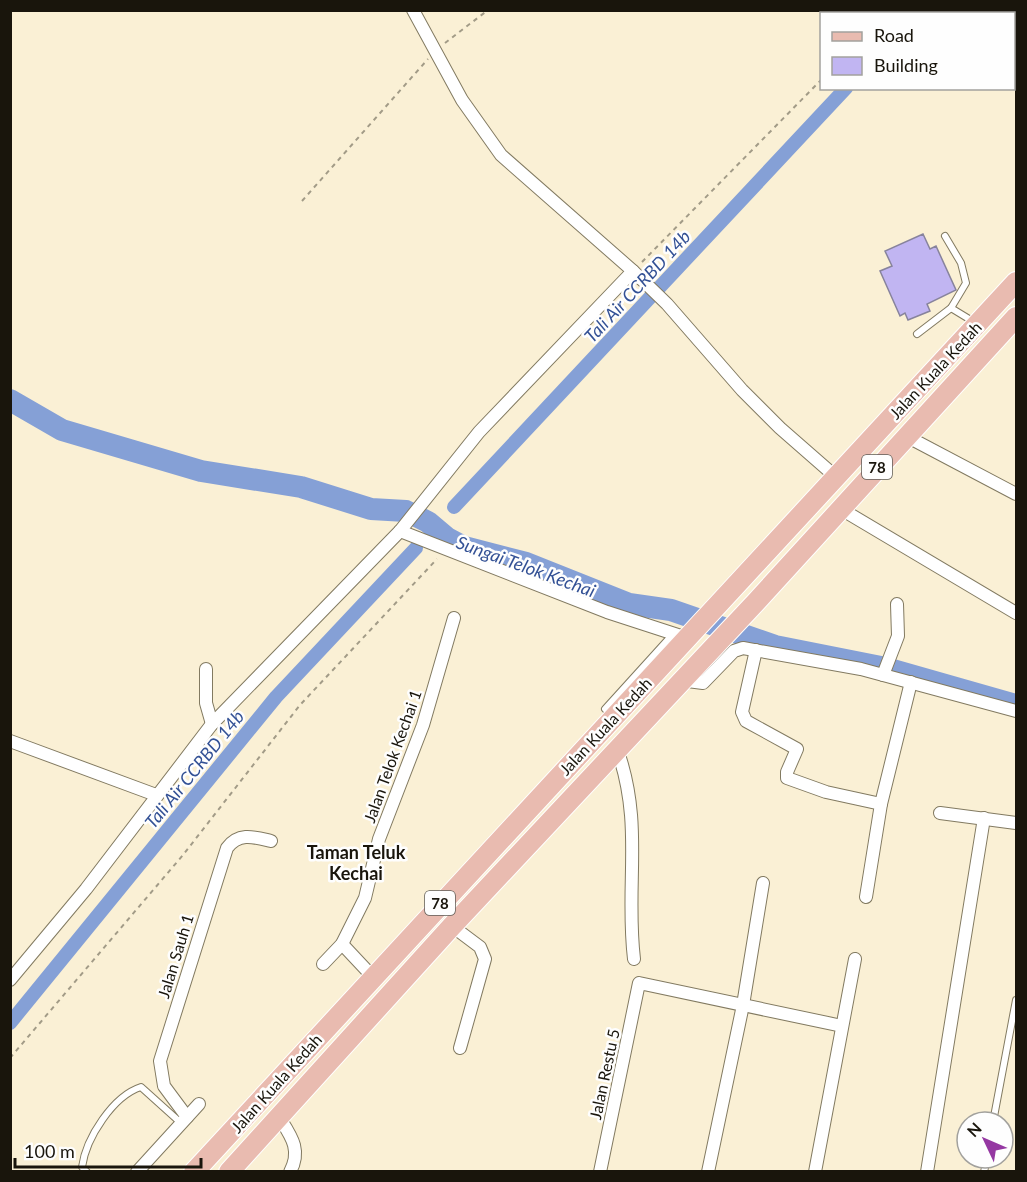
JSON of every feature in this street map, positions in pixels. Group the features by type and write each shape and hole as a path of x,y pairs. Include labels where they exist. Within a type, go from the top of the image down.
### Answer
{"main road":[{"name":"Jalan Kuala Kedah","path":"194,1172 372,976 614,718 683,636 738,586 1017,282"},
{"name":"Jalan Kuala Kedah","path":"230,1172 452,926 680,680 756,602 1017,317"},
{"path":"977,324 1001,334"}],"street":[{"path":"413,10 434,52 486,136 501,155 637,274 667,304 742,390 780,428 836,477"},
{"path":"10,980 86,889 212,724 404,526 479,432 637,274"},
{"path":"906,436 1017,494"},
{"path":"841,509 1017,613"},
{"path":"404,526 446,550 607,612 683,636"},
{"path":"884,669 898,636 897,604"},
{"name":"Jalan Telok Kechai 1","path":"323,964 342,944 365,898 379,840 423,725 454,618"},
{"path":"680,680 701,683 737,649 756,650 884,669 911,682 1017,711"},
{"path":"756,650 742,712 746,721 797,749 787,772 787,778 826,792 881,804"},
{"path":"206,669 206,703 212,724"},
{"path":"866,897 881,804 911,682"},
{"path":"10,741 156,795"},
{"path":"617,749 631,800 635,857 634,959"},
{"path":"940,813 1017,823"},
{"path":"927,1172 984,818"},
{"name":"Jalan Sauh 1","path":"184,1120 164,1086 160,1068 163,1050 226,848 236,838 271,841"},
{"path":"708,1172 743,1005 763,883"},
{"path":"452,926 480,947 485,959 460,1048"},
{"path":"342,944 372,976"},
{"path":"815,1172 855,959"},
{"name":"Jalan Restu 5","path":"600,1172 639,983 743,1005"},
{"path":"743,1005 842,1026"},
{"path":"137,1172 199,1104"},
{"path":"279,1117 296,1146 296,1157 290,1172"}],"lane":[{"path":"917,334 951,308 964,289 966,277 945,236"},
{"path":"951,308 977,324"},
{"path":"995,1110 1017,1000"},
{"path":"87,1172 82,1167 93,1132 130,1090 141,1086 184,1120"}],"path":[{"path":"302,201 434,52 488,10"},
{"path":"637,274 820,81"},
{"path":"10,1058 183,855 300,705 446,550"}],"building":[{"path":"923,234 930,249 936,246 956,290 927,304 930,311 908,320 905,313 900,316 880,271 892,266 885,251"}],"waterway":[{"name":"Tali Air CCRBD 14b","path":"454,507 844,90"},
{"name":"Sungai Telok Kechai","path":"10,400 62,430 201,471 301,487 371,509 406,511 428,522 447,538 464,547 526,563 629,604 671,610 775,646 886,668 1016,705"},
{"name":"Tali Air CCRBD 14b","path":"10,1023 276,697 416,548"}],"district":[{"name":"Taman Teluk Kechai","path":"356,862"}]}
